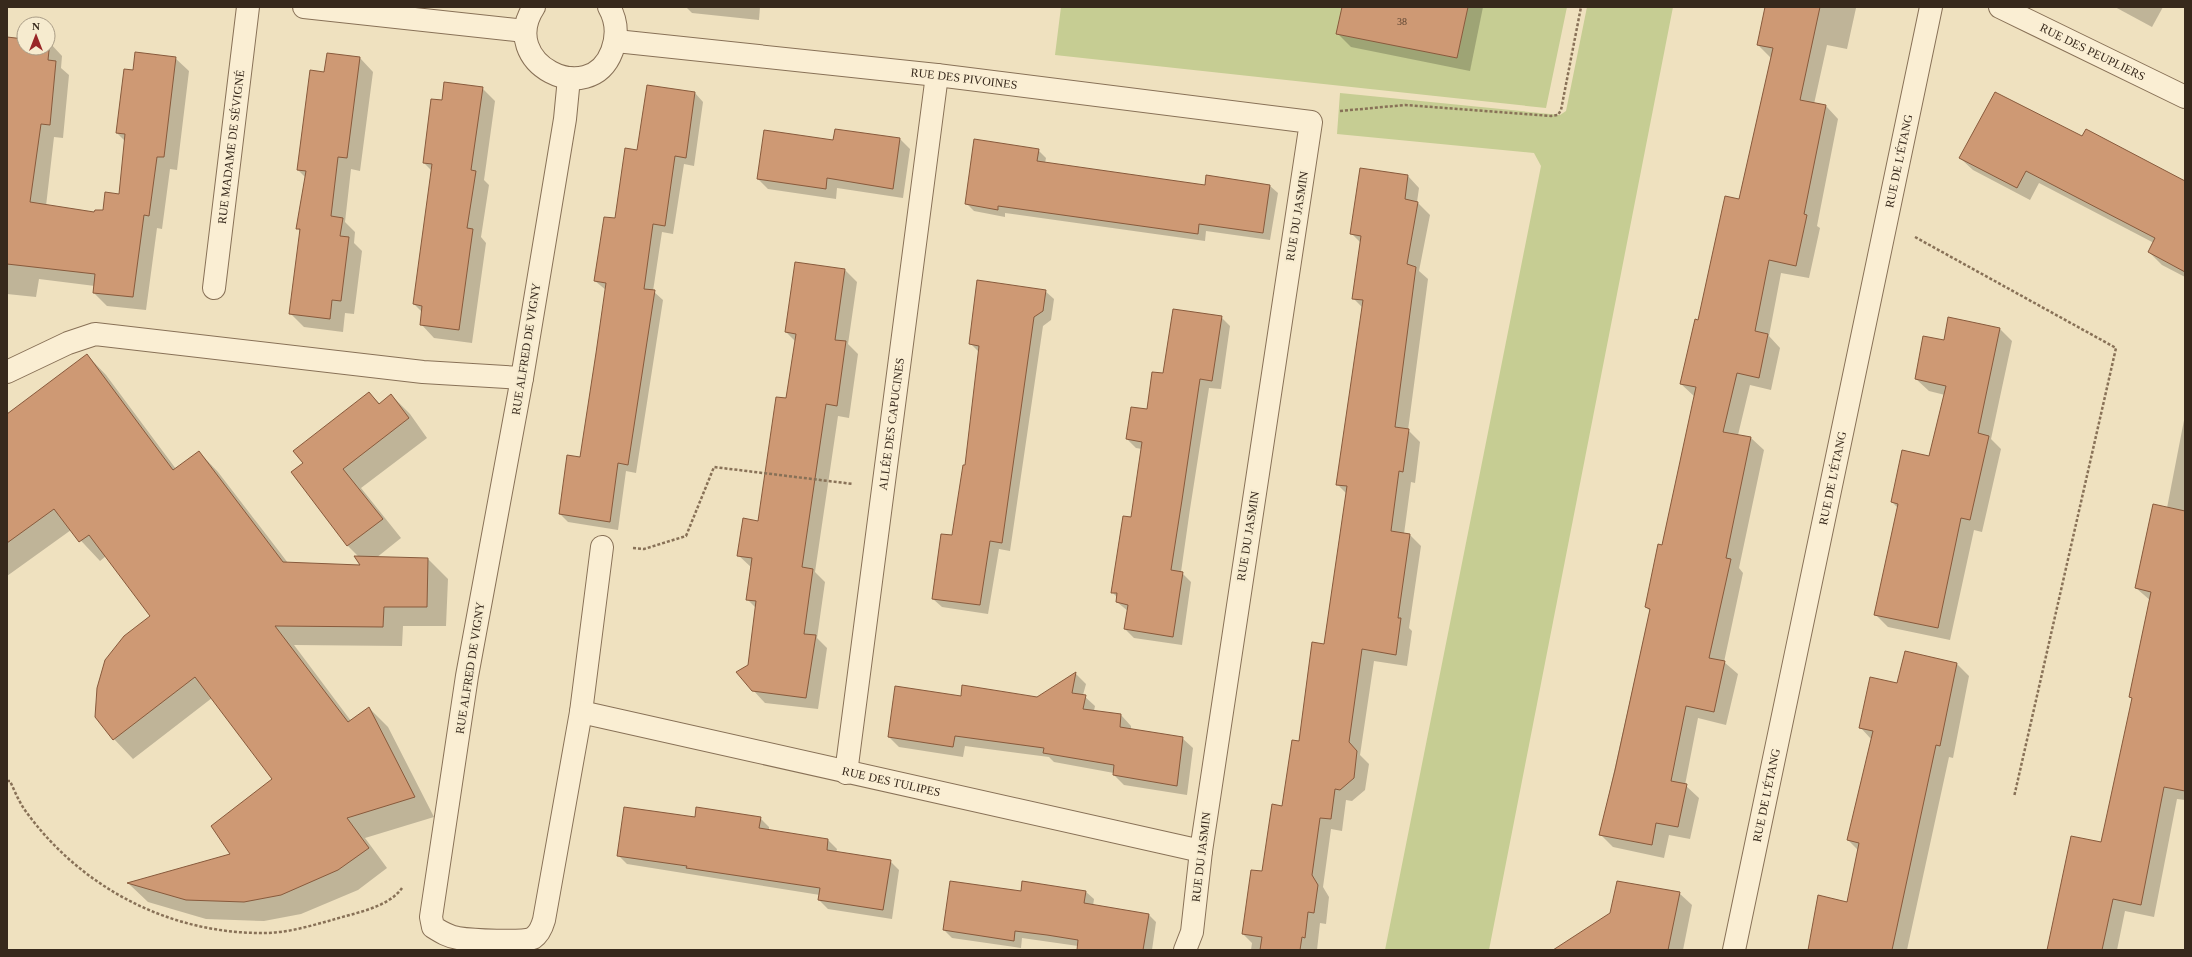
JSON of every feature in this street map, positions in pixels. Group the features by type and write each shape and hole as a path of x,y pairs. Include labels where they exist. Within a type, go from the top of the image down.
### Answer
{"street":[{"name":"RUE MADAME DE SÉVIGNÉ","path":"214,288 248,7"},
{"path":"304,7 525,31"},
{"path":"534,7 529,15 525,31 528,48 537,64 551,74 569,78 585,76 599,69 610,56 616,41 616,24 609,7"},
{"name":"RUE DE L'ÉTANG","path":"1734,950 1931,7"},
{"name":"RUE DES PEUPLIERS","path":"2000,7 2185,97"},
{"name":"RUE DES PIVOINES","path":"616,41 937,75 1311,122"},
{"name":"ALLÉE DES CAPUCINES","path":"846,773 937,75"},
{"name":"RUE ALFRED DE VIGNY","path":"569,78 565,119 522,378 467,676 431,917 433,927 442,933 458,938 522,941 533,938 541,930 581,712 602,547"},
{"name":"RUE DU JASMIN","path":"1185,950 1192,932 1201,851 1311,122"},
{"path":"7,372 68,343 95,334 423,372 522,378"},
{"name":"RUE DES TULIPES","path":"581,712 846,773 1201,851"}],"path":[{"path":"1337,112 1350,109 1405,105 1551,116 1558,115 1561,110 1581,7"},
{"path":"1887,222 2116,348 2014,797"},
{"path":"602,547 644,549 686,536 714,467 883,488"},
{"path":"7,780 10,781 26,812 57,849 98,884 143,909 197,926 264,933 299,929 362,911 396,897 405,885"}],"green space":[{"path":"1061,7 1342,7 1337,34 1457,58 1468,7 1567,7 1546,108 1055,55"},
{"path":"1587,7 1673,7 1489,950 1385,950 1541,166 1534,153 1337,134 1340,93 1560,115 1566,111"}],"building":[{"path":"1342,7 1468,7 1457,58 1336,34"},
{"path":"1765,7 1820,7 1800,100 1826,105 1804,214 1807,215 1796,266 1769,260 1755,331 1768,334 1759,378 1737,373 1723,432 1751,437 1726,558 1731,559 1709,658 1725,661 1714,712 1686,706 1671,781 1687,784 1678,827 1656,823 1652,845 1599,835 1615,770 1650,609 1645,607 1658,544 1662,545 1696,387 1680,384 1695,319 1698,320 1725,196 1739,199 1773,48 1757,45"},
{"path":"7,37 16,38 16,56 48,56 48,60 56,61 50,125 41,124 30,202 94,212 95,210 103,210 105,192 119,194 125,134 116,133 124,69 133,70 135,52 176,57 164,157 157,157 149,216 144,215 133,297 93,293 95,274 7,264"},
{"path":"327,53 360,57 347,158 338,157 331,216 343,218 340,236 349,237 341,301 332,300 330,319 289,314 300,229 296,229 306,171 297,170 310,70 324,72"},
{"path":"444,82 483,87 471,170 476,171 467,228 473,229 459,330 420,325 422,306 413,304 432,164 423,163 431,99 442,100"},
{"path":"647,85 695,92 686,158 675,156 665,226 653,224 644,289 655,290 628,465 618,463 610,522 559,514 567,455 580,457 596,353 606,283 594,281 604,217 615,218 625,148 637,150"},
{"path":"1995,92 2082,136 2086,129 2185,181 2185,272 2148,252 2155,238 2026,171 2017,188 1959,158"},
{"path":"835,129 900,138 893,189 827,178 826,189 757,179 764,130 833,140"},
{"path":"974,139 1039,149 1037,161 1205,185 1206,175 1270,185 1263,233 1199,224 1198,234 998,206 998,210 965,204"},
{"path":"1360,168 1408,175 1405,199 1418,202 1407,264 1416,267 1395,427 1409,429 1403,472 1399,471 1391,531 1410,534 1398,618 1401,618 1396,655 1362,649 1349,742 1357,751 1354,778 1340,790 1335,789 1331,819 1320,818 1312,875 1318,885 1314,913 1308,912 1305,938 1302,937 1300,950 1260,950 1262,937 1242,934 1251,870 1262,871 1272,804 1282,806 1292,740 1299,741 1312,642 1324,644 1347,486 1336,485 1363,300 1352,299 1361,236 1350,234"},
{"path":"795,262 845,269 835,340 846,341 837,406 826,404 802,567 813,569 804,634 816,635 806,698 752,691 736,672 748,665 756,601 746,600 752,558 737,556 743,518 758,521 776,397 786,398 796,334 785,332"},
{"path":"977,280 1046,290 1043,311 1034,317 1002,543 990,541 980,605 932,599 941,534 952,535 963,465 965,465 979,346 969,344"},
{"path":"1173,309 1222,316 1212,381 1200,379 1171,570 1183,572 1173,637 1124,629 1128,605 1116,602 1117,593 1111,593 1123,516 1131,517 1142,442 1126,439 1131,407 1147,409 1152,372 1163,373"},
{"path":"1948,317 2000,328 1978,433 1989,436 1970,520 1961,518 1938,628 1874,615 1898,504 1891,502 1902,450 1929,456 1946,386 1915,379 1923,336 1944,340"},
{"path":"87,354 173,470 199,451 283,562 360,565 354,556 428,558 427,607 384,607 383,627 275,626 348,722 369,707 415,797 347,818 369,848 338,870 281,895 244,902 186,900 127,883 230,854 211,826 272,779 195,677 113,740 95,717 97,688 105,660 124,636 150,616 89,535 79,542 54,509 7,543 7,414"},
{"path":"369,392 379,404 391,394 409,418 343,469 383,519 347,546 291,472 303,463 293,451"},
{"path":"2153,504 2185,511 2185,791 2164,787 2141,905 2113,899 2102,950 2047,950 2071,836 2101,842 2132,698 2129,697 2151,592 2135,588"},
{"path":"1905,651 1957,663 1940,746 1936,745 1892,950 1808,950 1818,895 1847,902 1859,843 1847,840 1873,731 1859,728 1870,677 1897,683"},
{"path":"1076,672 1072,693 1086,695 1083,709 1121,714 1120,727 1183,737 1177,786 1113,775 1114,765 1043,753 1044,748 955,736 953,747 888,737 895,686 961,696 962,685 1037,697"},
{"path":"624,807 695,817 696,807 761,817 759,828 828,839 827,850 891,860 883,910 818,900 820,888 617,856"},
{"path":"950,881 1021,891 1022,881 1086,891 1084,903 1149,914 1143,950 1077,950 1078,940 1047,935 1015,931 1014,941 943,930"},
{"path":"1617,881 1680,892 1668,950 1553,950 1610,913"}]}
